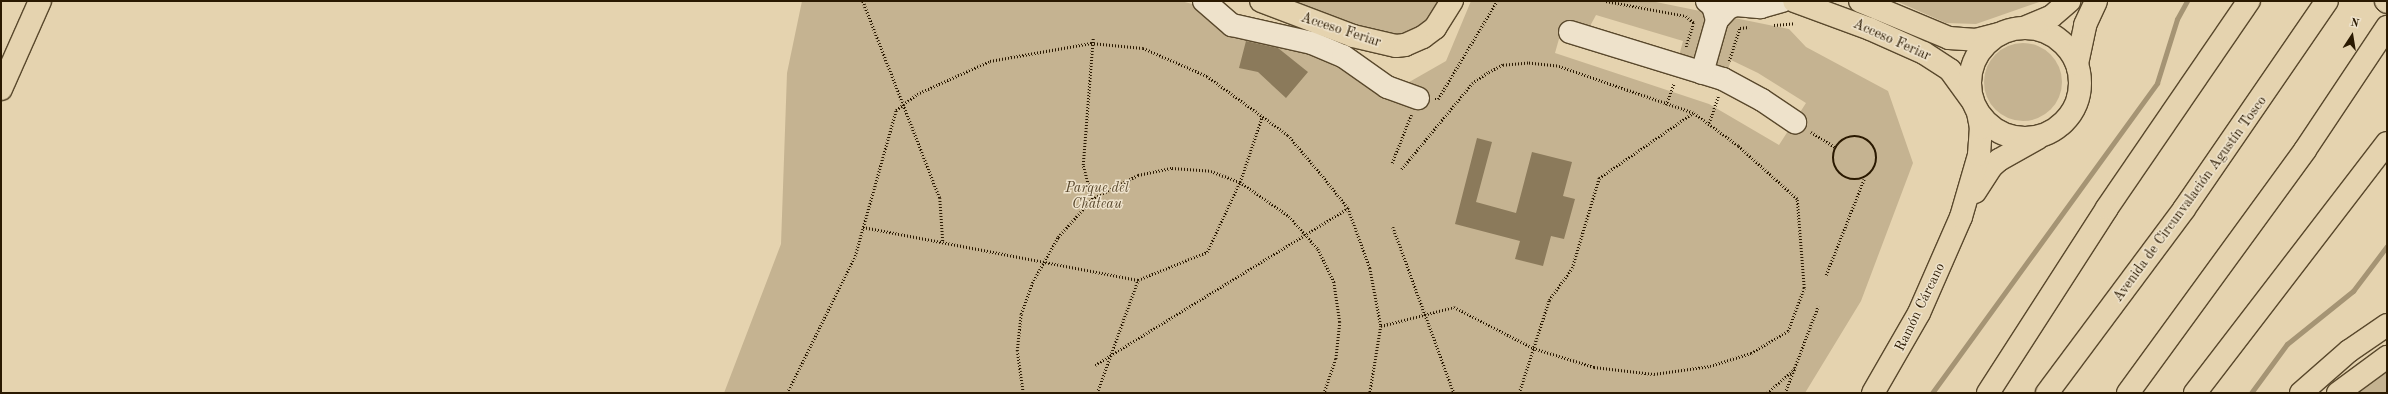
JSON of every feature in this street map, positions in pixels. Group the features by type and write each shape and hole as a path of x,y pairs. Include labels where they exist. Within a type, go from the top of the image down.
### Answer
{"main road":[{"path":"1,89 40,1"},
{"name":"Acceso Feriar","path":"1266,2 1354,36 1396,46 1405,45 1423,37 1435,28 1452,1"},
{"name":"Acceso Feriar","path":"1794,1 1870,29 1924,53 1950,70 1976,107"},
{"name":"Acceso Feriar","path":"1860,1 1949,38 1976,40 2000,34"},
{"path":"2024,28 2038,29 2056,38 2071,51 2077,64 2081,85 2076,106 2062,124 2044,135 2032,138 2007,135 1996,130 1976,107 1970,89 1974,63 1980,51 2000,34 2024,28 2052,16 2069,1"},
{"path":"2077,64 2085,25 2096,1"},
{"path":"1988,393 2099,220 2249,1"},
{"name":"Avenida de Circunvalación Agustín Tosco","path":"2047,393 2188,203 2327,1"},
{"path":"2128,393 2305,150 2387,27"},
{"name":"Ramón Cárcano","path":"1961,217 1979,155 1976,107"},
{"name":"Ramón Cárcano","path":"1873,393 1916,320 1961,217 1991,167 2010,153 2044,135"},
{"path":"2195,393 2387,143"},
{"path":"2301,393 2349,351 2387,325"},
{"path":"2338,393 2387,357"}],"lane":[{"path":"1204,1 1232,25 1312,44 1343,56 1388,87 1418,98"},
{"path":"1707,1 1713,6 1717,20"},
{"path":"1702,73 1717,20 1728,8 1736,6 1761,7 1782,1"},
{"path":"1570,32 1723,79 1762,100 1795,122"}],"path":[{"path":"863,1 902,106 940,198 943,242"},
{"path":"1392,163 1418,98 1438,99 1497,1"},
{"path":"1606,1 1686,16 1694,23 1666,105"},
{"path":"1770,25 1800,22"},
{"path":"1709,123 1740,28 1755,26"},
{"path":"1092,199 1083,165 1091,43 1093,37"},
{"path":"787,393 855,256 896,110 917,94 990,61 1091,43 1143,48 1207,76 1288,135 1348,208 1370,268 1382,326 1370,393"},
{"path":"1382,326 1454,307 1533,348 1594,367 1654,374 1710,366 1745,355 1788,331 1804,288 1797,200 1709,123 1693,113 1666,105 1557,66 1528,63 1503,65 1473,83 1402,169"},
{"path":"1519,393 1549,300 1572,268 1588,221 1599,178 1693,113"},
{"path":"864,227 1138,280 1207,252 1240,182 1262,117"},
{"path":"1795,122 1835,147"},
{"path":"1826,274 1864,179 1876,167 1878,159 1872,143 1865,138 1849,136 1835,147 1832,160 1838,173 1850,180 1864,179"},
{"path":"1023,393 1017,352 1021,314 1043,261 1058,237 1092,199 1138,175 1172,168 1211,172 1240,182 1266,198 1305,232 1318,248 1334,282 1340,322 1336,360 1324,393"},
{"path":"1095,365 1305,232 1348,208"},
{"path":"1393,227 1427,314 1454,393"},
{"path":"1096,393 1138,280"},
{"path":"1785,393 1796,368 1818,306"},
{"path":"1767,393 1796,368"}],"green space":[{"name":"Parque del Chateau","path":"802,1 1181,1 1207,8 1297,46 1336,67 1404,85 1446,61 1471,1 1651,1 1789,29 1806,47 1888,91 1913,163 1861,301 1805,393 724,393 781,244 787,73","holes":["1596,15 1683,41 1679,56 1727,73 1731,60 1758,73 1806,103 1779,145 1709,104 1555,53 1564,21 1589,28"]},
{"path":"1284,1 1445,1 1431,23 1397,38 1290,6"},
{"path":"1896,1 2042,1 1976,24 1946,23"},
{"path":"2023,43 2038,46 2051,54 2059,67 2062,82 2059,97 2051,110 2038,118 2023,121 2008,118 1995,110 1987,97 1984,82 1987,67 1995,54 2008,46"},
{"path":"2387,366 2387,393 2352,393"}],"building":[{"path":"1246,41 1278,48 1308,72 1286,98 1258,72 1239,68"},
{"path":"1477,138 1492,142 1476,202 1516,213 1532,152 1572,162 1563,196 1575,199 1564,239 1551,236 1543,266 1515,259 1520,241 1455,224"}],"waterway":[{"path":"1932,393 2157,83 2177,19 2187,1"},
{"path":"2251,393 2287,344 2353,291 2387,246"}]}
